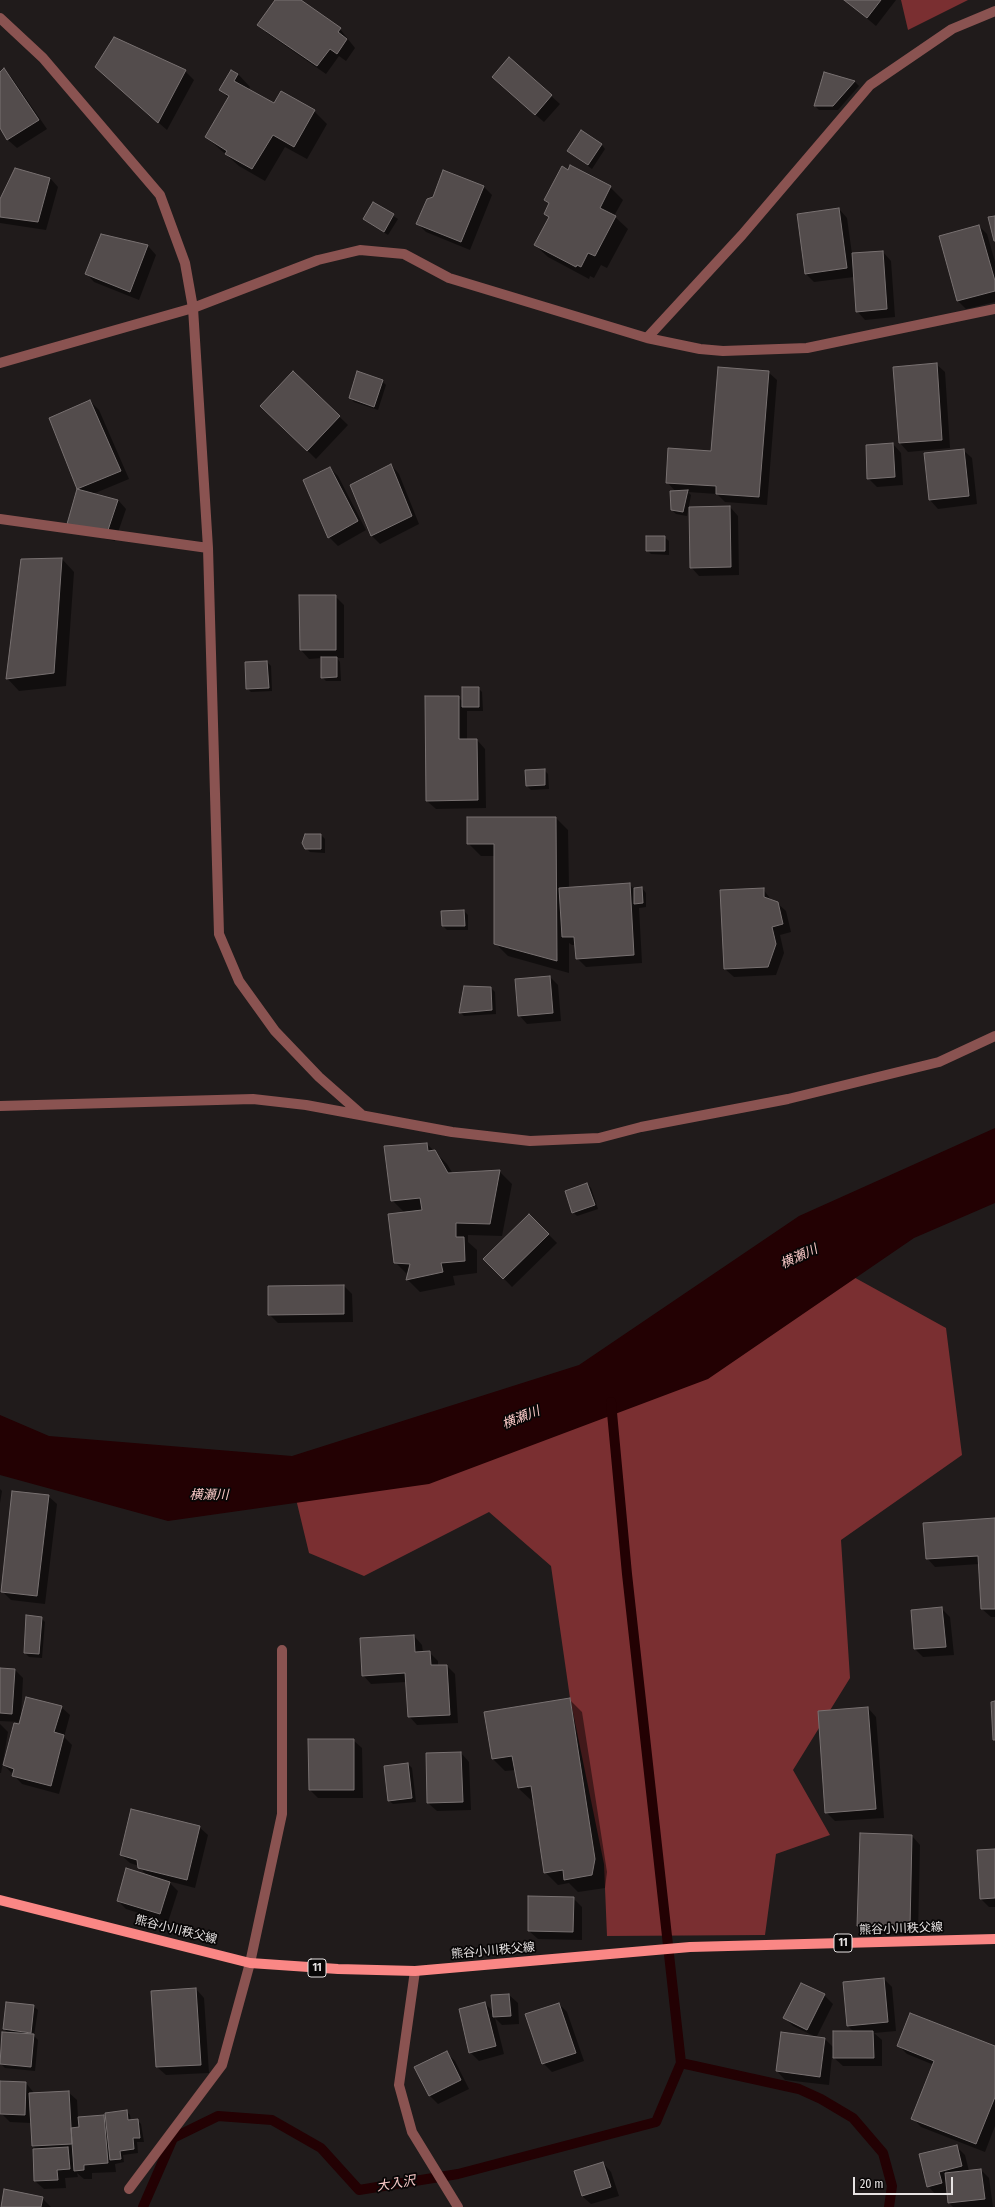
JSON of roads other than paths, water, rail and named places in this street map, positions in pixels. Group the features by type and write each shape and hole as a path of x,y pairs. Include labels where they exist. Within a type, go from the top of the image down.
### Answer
{"main road":[{"name":"熊谷小川秩父線","path":"0,1900 250,1963 415,1971 690,1948 995,1939"}],"street":[{"path":"647,338 742,235 870,85 952,30 995,11"},
{"path":"0,18 43,58 160,195 185,263 193,308 208,548 219,934 239,981 275,1031 319,1077 360,1114"},
{"path":"0,363 193,308 318,260 360,250 404,254 450,278 647,338 700,349 723,351 807,348 995,309"},
{"path":"0,519 208,548"},
{"path":"0,1106 253,1099 306,1105 452,1132 530,1141 599,1138 641,1127 788,1099 939,1062 995,1036"},
{"path":"129,2189 222,2065 250,1963 282,1814 282,1650"},
{"path":"415,1971 399,2085 412,2132 458,2207"}],"water":[{"name":"横瀬川","path":"995,1128 995,1203 914,1238 708,1379 429,1484 168,1521 0,1475 0,1415 49,1436 292,1456 579,1365 799,1216"}],"waterway":[{"name":"大入沢","path":"143,2207 173,2138 218,2116 272,2120 321,2148 359,2190 458,2174 656,2122 681,2063 627,1574 611,1402"},
{"path":"681,2063 799,2089 821,2099 853,2118 883,2153 892,2186 889,2207"}]}
